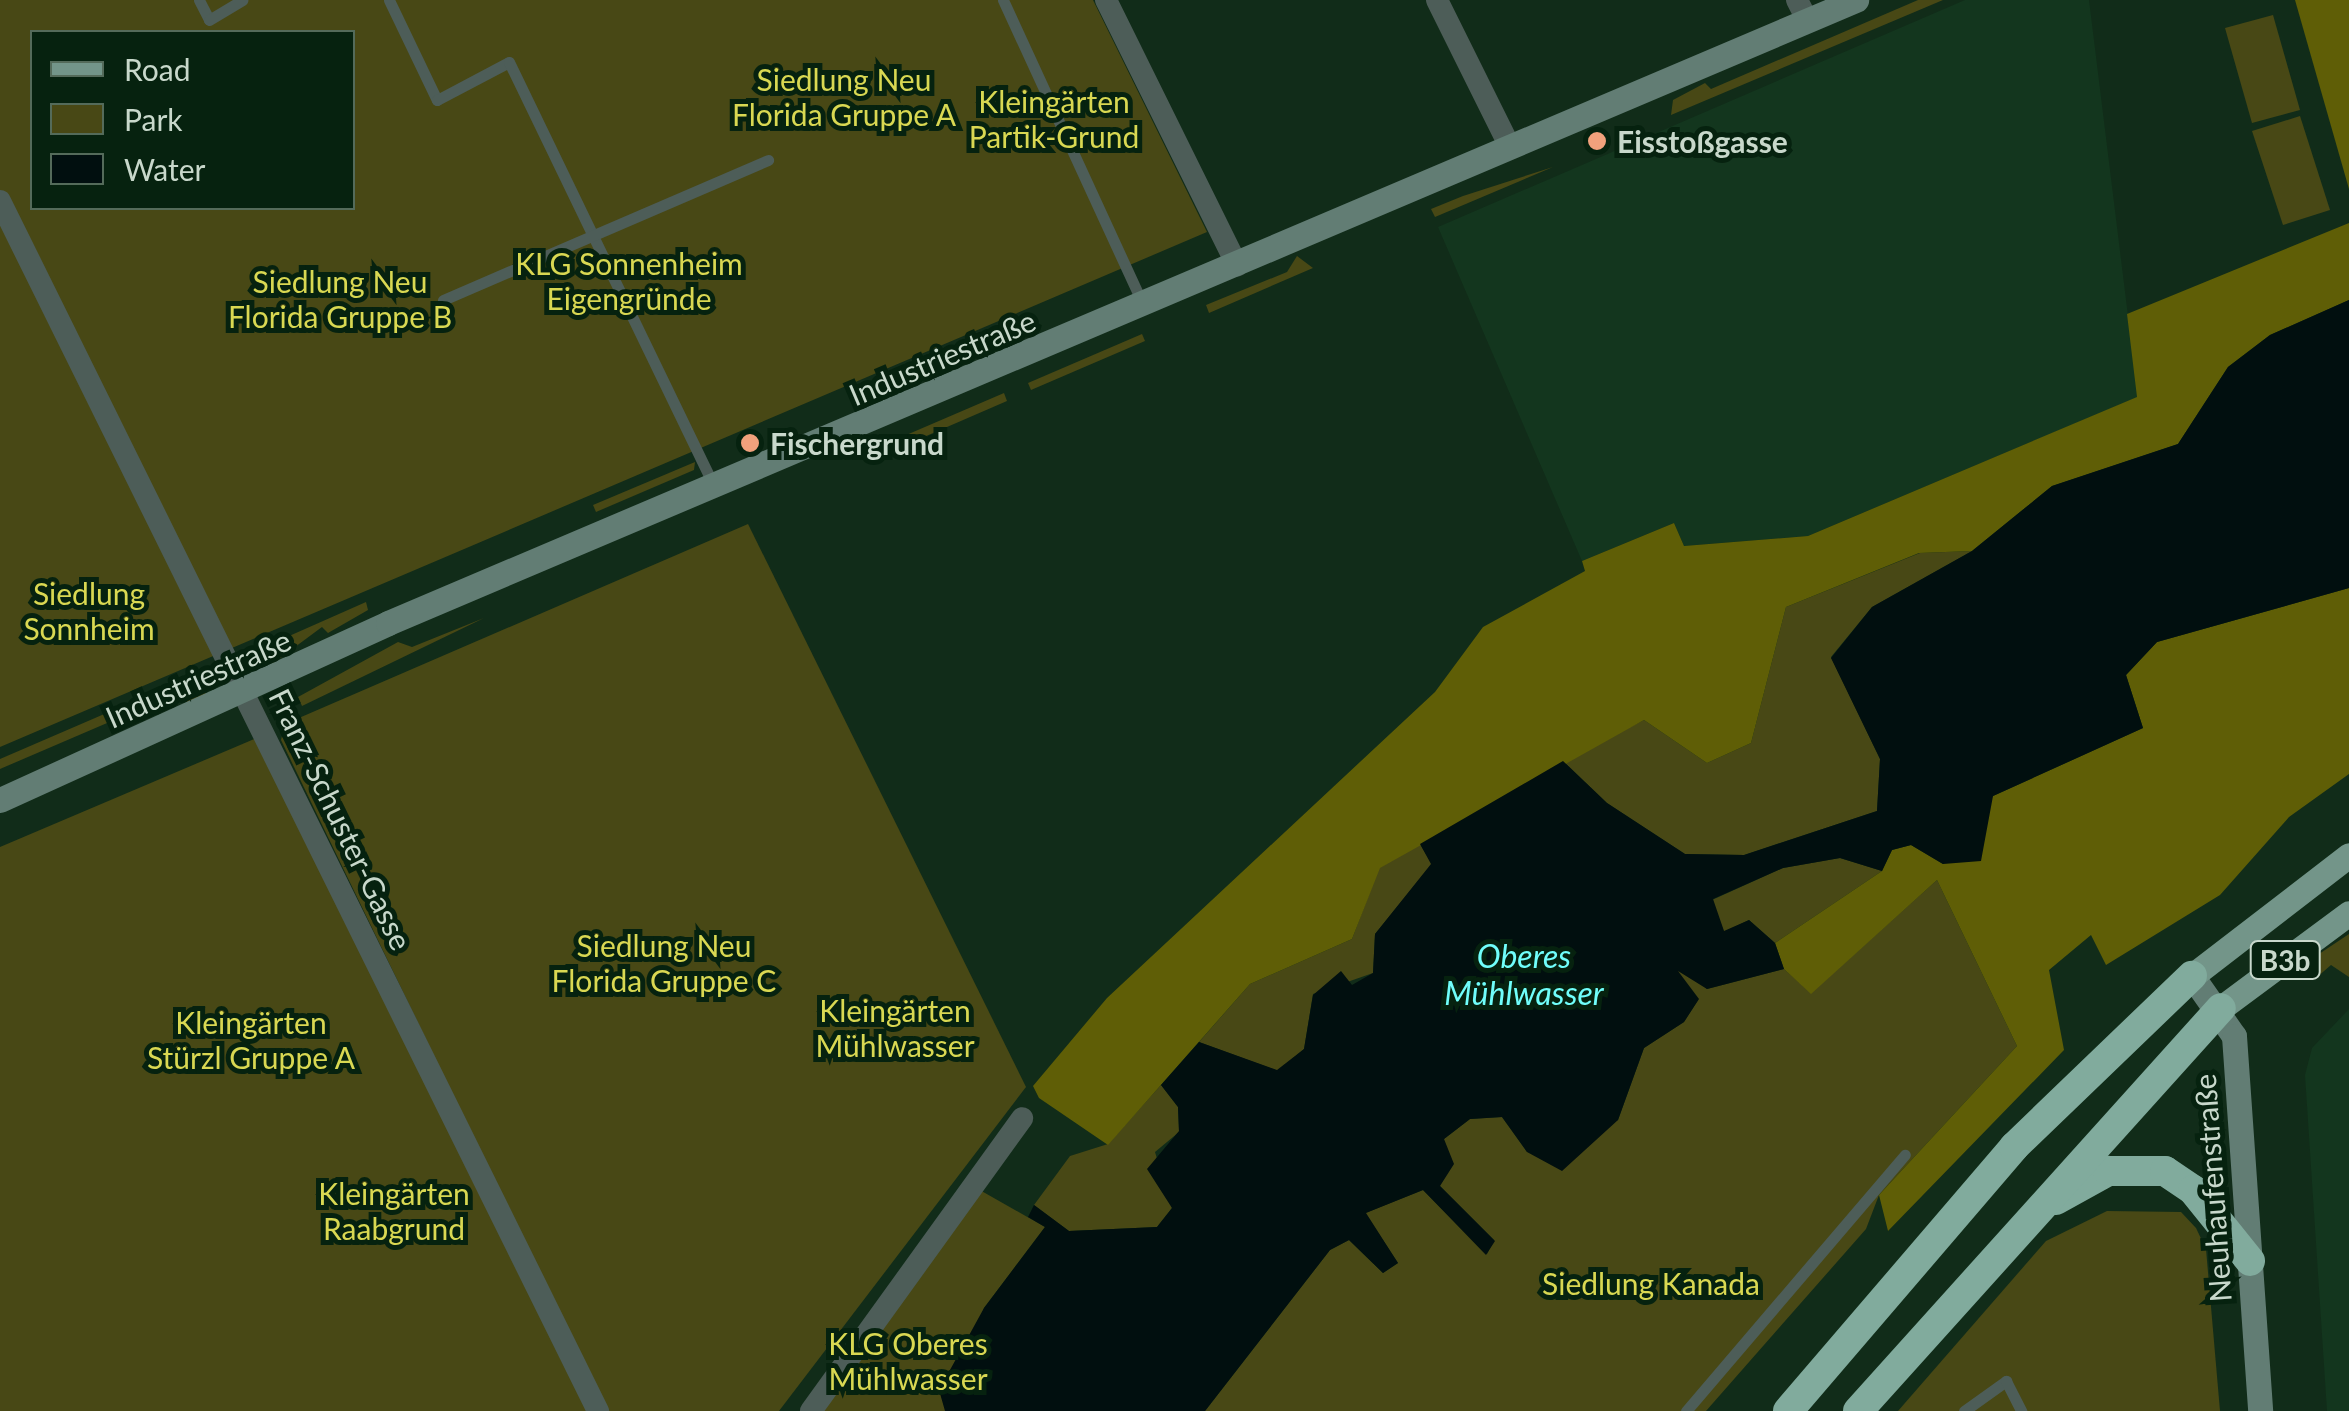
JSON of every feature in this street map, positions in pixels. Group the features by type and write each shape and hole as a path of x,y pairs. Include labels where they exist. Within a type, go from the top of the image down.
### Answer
{"highway":[{"path":"1788,1411 2014,1147 2192,976"},
{"path":"1858,1411 2002,1242 2221,1008"},
{"path":"2002,1242 2092,1177 2128,1167 2183,1180 2250,1261"}],"main road":[{"name":"B3b","path":"2192,976 2349,856"},
{"name":"B3b","path":"2221,1008 2349,912"}],"street":[{"path":"1106,0 1237,265"},
{"path":"1437,0 1510,147"},
{"name":"Industriestraße","path":"0,800 248,694 388,624 716,489 1510,147 1802,10 1856,0"},
{"name":"Franz-Schuster-Gasse","path":"0,202 248,694 598,1411"},
{"name":"Neuhaufenstraße","path":"2192,976 2221,1008 2234,1036 2260,1411"},
{"path":"811,1411 1022,1118"}],"lane":[{"path":"199,0 209,20 242,0"},
{"path":"389,0 437,100 508,62 716,489"},
{"path":"1003,0 1144,306"},
{"path":"443,300 768,160"},
{"path":"1686,1411 1905,1155"},
{"path":"1964,1411 2006,1381 2021,1411"}],"shaded area":[{"path":"1965,0 2089,0 2138,397 1808,536 1684,546 1674,523 1582,561 1438,227"},
{"path":"2295,0 2349,0 2349,189"},
{"path":"2349,223 2349,300 2270,335 2228,367 2178,444 2052,486 1972,551 1919,553 1786,607 1751,743 1707,763 1644,720 1380,868 1352,939 1250,984 1108,1145 1039,1098 1033,1086 1107,998 1435,692 1483,627 1585,571 1582,561 1674,523 1684,546 1808,536 2137,397 2127,314"},
{"path":"2349,588 2349,774 2289,817 2220,895 2106,965 2091,935 2049,970 2064,1050 1888,1231 1879,1195 2017,1046 1937,880 1811,994 1784,969 1775,943 1882,871 1892,850 1911,845 1943,864 1993,796 2143,728 2126,675 2157,642"},
{"path":"2349,1009 2349,1411 2327,1411 2305,1075 2312,1048"}],"green space":[{"path":"0,0 1093,0 1207,232 0,747"},
{"path":"1918,0 1943,0 1671,115 1673,100 1705,83 1711,89"},
{"path":"2273,15 2300,110 2252,123 2225,28"},
{"path":"2300,116 2330,210 2283,225 2252,131"},
{"path":"1553,167 1435,217 1431,209 1463,196"},
{"path":"1297,256 1313,268 1209,313 1206,305 1287,272"},
{"path":"1142,334 1145,341 1031,390 1028,383"},
{"path":"1004,393 1007,401 887,453 883,445"},
{"path":"695,462 694,470 596,512 593,505"},
{"path":"748,524 1026,1087 779,1411 606,1411 281,740 285,724"},
{"path":"1972,551 1872,607 1831,657 1880,759 1877,811 1744,855 1685,854 1607,803 1563,761 1644,720 1707,763 1751,743 1786,607 1920,553"},
{"path":"366,602 368,610 328,633 322,627 272,664 262,648"},
{"path":"484,618 302,706 298,697 398,642 412,647"},
{"path":"197,674 208,699 192,706 177,693 0,769 0,759"},
{"path":"259,737 589,1411 0,1411 0,847"},
{"path":"1420,844 1432,864 1375,934 1373,973 1313,994 1304,1049 1278,1071 1199,1042 1250,984 1352,939 1379,868"},
{"path":"1840,858 1882,871 1775,943 1749,920 1724,932 1712,900 1783,868"},
{"name":"Siedlung Kanada","path":"1937,880 2017,1046 1879,1195 1866,1229 1706,1411 1205,1411 1330,1250 1349,1240 1383,1273 1398,1263 1365,1213 1423,1190 1487,1254 1494,1240 1440,1186 1444,1139 1470,1119 1502,1117 1527,1152 1618,1120 1644,1048 1684,1022 1698,1000 1677,971 1683,966 1707,989 1784,969 1811,993"},
{"path":"2349,934 2349,977 2331,965 2316,978 2304,964"},
{"path":"1161,1085 1178,1107 1179,1132 1155,1152 1172,1208 1157,1227 1069,1231 1034,1205 1070,1156 1108,1144"},
{"name":"KLG Oberes Mühlwasser","path":"978,1189 1045,1227 984,1308 945,1411 823,1411"},
{"path":"2107,1211 2181,1212 2196,1228 2206,1249 2220,1411 1898,1411 2046,1241"}],"water":[{"name":"Oberes Mühlwasser","path":"2349,300 2349,588 2157,642 2126,675 2143,728 1993,796 1981,861 1943,864 1911,845 1892,850 1882,871 1840,858 1783,868 1713,899 1724,931 1749,920 1775,943 1784,969 1707,989 1678,971 1699,999 1684,1022 1644,1048 1618,1120 1562,1171 1527,1152 1502,1117 1470,1119 1444,1139 1454,1164 1440,1186 1495,1241 1486,1255 1423,1190 1366,1213 1398,1263 1383,1273 1349,1240 1330,1250 1205,1411 945,1411 939,1390 984,1308 1045,1227 1028,1217 1034,1205 1069,1231 1157,1227 1172,1208 1147,1169 1179,1131 1178,1107 1161,1085 1199,1042 1277,1070 1304,1049 1313,995 1341,971 1352,985 1373,973 1375,934 1431,864 1420,844 1563,761 1607,803 1685,854 1744,855 1877,811 1880,759 1831,658 1872,607 1972,551 2052,486 2178,444 2228,367 2270,335"}],"place":[{"name":"Eisstoßgasse","path":"1597,141"},
{"name":"Fischergrund","path":"750,443"}],"park label":[{"name":"Siedlung Neu Florida Gruppe A","path":"844,96"},
{"name":"Kleingärten Partik-Grund","path":"1054,118"},
{"name":"KLG Sonnenheim Eigengründe","path":"629,280"},
{"name":"Siedlung Neu Florida Gruppe B","path":"340,298"},
{"name":"Siedlung Sonnheim","path":"89,610"},
{"name":"Siedlung Neu Florida Gruppe C","path":"664,962"},
{"name":"Kleingärten Mühlwasser","path":"895,1027"},
{"name":"Kleingärten Stürzl Gruppe A","path":"251,1039"},
{"name":"Kleingärten Raabgrund","path":"394,1210"}]}
